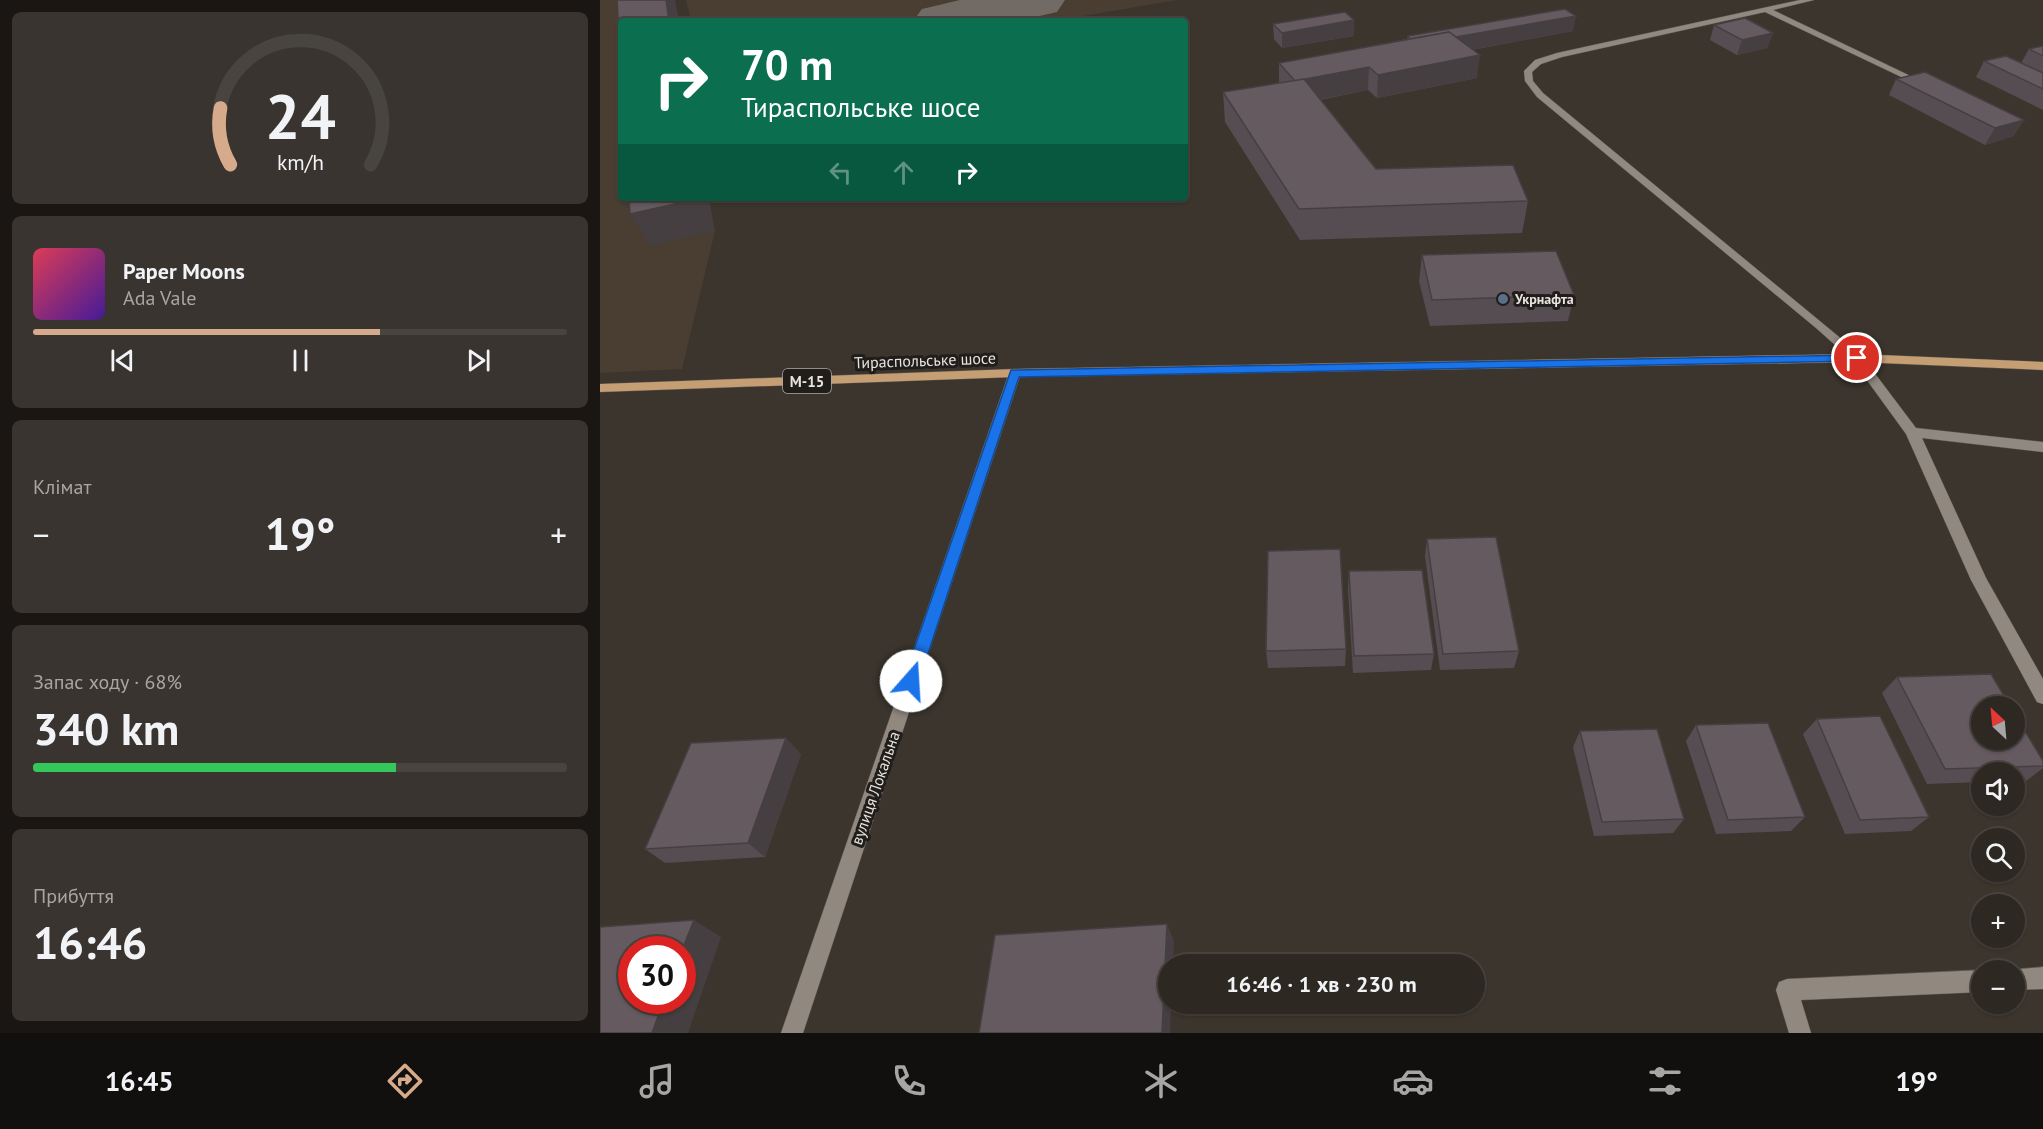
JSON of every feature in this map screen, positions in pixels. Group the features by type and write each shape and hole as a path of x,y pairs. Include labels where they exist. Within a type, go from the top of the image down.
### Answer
{"main road":[{"name":"Тираспольське шосе","path":"600,388 1015,373 1857,358 2043,366"}],"street":[{"path":"1810,0 1538,62 1528,71 1528,81 1540,95 1857,358 1912,432 1979,580 2043,696"},
{"path":"1766,10 1919,82"},
{"name":"вулиця Локальна","path":"792,1033 1015,373"},
{"path":"1912,432 2043,447"},
{"path":"2025,979 2043,978"},
{"path":"1800,1033 1787,990 1971,982"}],"shaded area":[{"path":"600,0 675,0 678,18 618,18 618,201 710,201 715,231 682,369 600,373"},
{"path":"686,0 1177,0 1072,18 690,18"}],"building":[{"path":"617,0 666,0 669,18 618,18"},
{"path":"1565,9 1576,16 1456,37 1449,32 1410,39 1408,36"},
{"path":"1345,12 1354,20 1282,33 1273,24"},
{"path":"1745,18 1773,33 1742,40 1714,25"},
{"path":"1449,32 1480,55 1378,75 1369,67 1295,81 1279,63"},
{"path":"2043,46 2043,56 2029,49"},
{"path":"2006,56 2043,73 2043,89 1984,61"},
{"path":"1925,72 2024,120 1995,128 1896,79"},
{"path":"1304,79 1376,169 1513,165 1528,201 1299,209 1223,92"},
{"path":"629,201 688,201 630,214"},
{"path":"1556,251 1574,295 1432,300 1422,255"},
{"path":"1496,537 1519,651 1443,654 1427,539"},
{"path":"1340,549 1346,649 1266,651 1268,551"},
{"path":"1422,570 1434,654 1354,656 1349,571"},
{"path":"1991,674 2004,696 1971,696 1971,750 2025,750 2025,731 2043,761 2043,766 2025,767 2025,762 1971,762 1971,768 1945,769 1897,677"},
{"path":"1880,716 1929,817 1860,820 1817,719"},
{"path":"1768,723 1805,817 1728,820 1696,725"},
{"path":"1657,729 1684,819 1602,822 1580,731"},
{"path":"786,738 748,843 645,849 691,743"},
{"path":"694,920 688,936 618,936 618,1014 659,1014 652,1033 600,1033 600,927"},
{"path":"1167,924 1166,954 1158,954 1158,1014 1163,1014 1162,1033 979,1033 995,935"}],"taxiway":[{"path":"956,18 1037,0"}],"place":[{"name":"Укрнафта","path":"1503,299"}],"route":[{"path":"911,681 1015,373 1857,358"}]}
